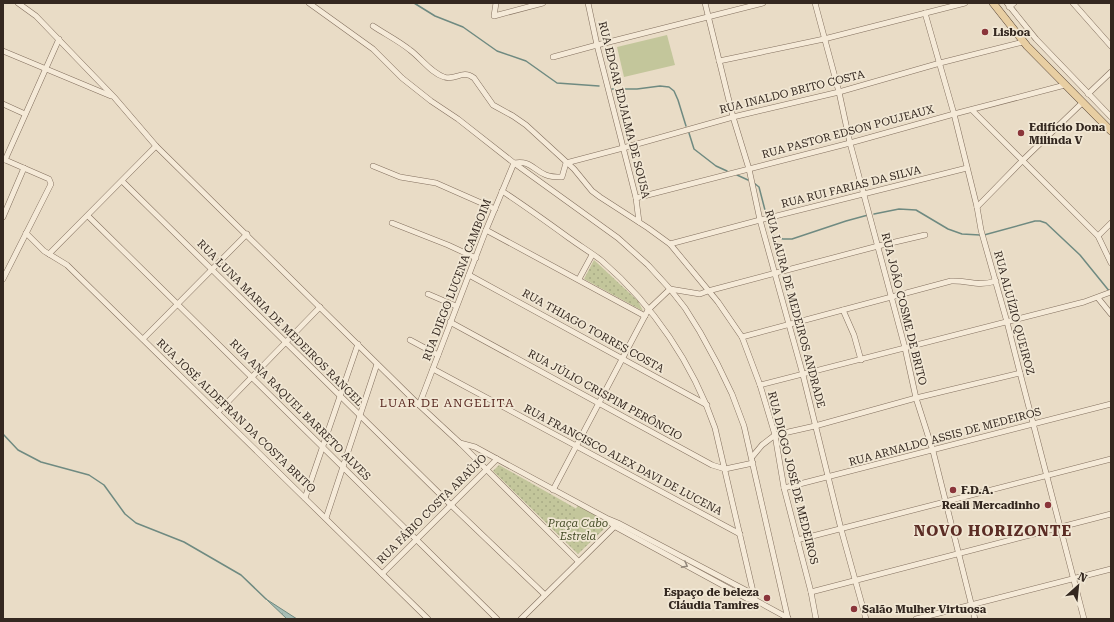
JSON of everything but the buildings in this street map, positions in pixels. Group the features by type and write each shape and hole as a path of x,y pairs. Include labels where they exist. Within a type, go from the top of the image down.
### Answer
{"main road":[{"path":"993,3 1023,42 1111,131"}],"street":[{"path":"18,3 36,16 59,39 114,97 156,146 247,234 377,364 460,443 578,561"},
{"path":"309,3 373,49 402,78 431,101 458,119 514,163 627,245 670,289 700,332 721,370 744,426 788,619"},
{"path":"496,3 494,16 543,3"},
{"name":"RUA EDGAR EDJALMA DE SOUSA","path":"588,3 596,45 636,198 639,222"},
{"name":"RUA LAURA DE MEDEIROS ANDRADE","path":"705,3 732,117 749,169 760,220 803,375 841,529 866,619"},
{"path":"553,57 763,3"},
{"name":"RUA JOÃO COSME DE BRITO","path":"815,3 839,92 850,143 865,194 905,348 916,398 946,502 975,619"},
{"path":"719,61 824,39 964,3"},
{"path":"1014,3 1008,5 1036,39 1111,117"},
{"path":"1073,3 1111,46"},
{"name":"RUA ALUÍZIO QUEIROZ","path":"925,13 954,114 977,207 981,230 1008,322 1084,619"},
{"name":"RUA DIOGO JOSÉ DE MEDEIROS","path":"373,26 409,49 438,74 449,78 464,74 471,76 493,105 520,121 566,163 600,198 639,222 670,244 708,291 742,337 760,385 775,436 784,488 811,592 816,619"},
{"path":"3,278 51,184 47,178 4,159 26,114 59,39"},
{"name":"RUA INALDO BRITO COSTA","path":"566,163 732,117 839,92 940,63 1023,42"},
{"path":"3,51 114,97"},
{"path":"1088,94 1111,72"},
{"name":"RUA PASTOR EDSON POUJEAUX","path":"636,198 850,143 1065,85"},
{"path":"977,207 1082,103"},
{"path":"3,104 26,114"},
{"path":"972,110 1098,236 1111,263"},
{"path":"49,254 156,146"},
{"path":"514,163 527,163 550,177 562,177 566,163"},
{"name":"RUA DIEGO LUCENA CAMBOIM","path":"419,405 456,306 514,163"},
{"path":"373,166 400,177 436,183 495,209"},
{"path":"3,217 24,168"},
{"name":"RUA RUI FARIAS DA SILVA","path":"670,244 967,168"},
{"name":"RUA LUNA MARIA DE MEDEIROS RANGEL","path":"122,181 360,416 545,595"},
{"path":"502,191 592,255 616,275 665,330 684,360 707,405 721,449 756,600"},
{"name":"RUA ANA RAQUEL BARRETO ALVES","path":"88,216 497,619"},
{"path":"392,223 448,245 476,258"},
{"path":"1098,236 1111,223"},
{"path":"486,230 645,316"},
{"name":"RUA JOSÉ ALDEFRAN DA COSTA BRITO","path":"26,234 49,254 68,265 428,619"},
{"path":"143,339 247,234"},
{"path":"670,289 700,294 774,272 925,235"},
{"path":"579,279 592,255"},
{"name":"RUA THIAGO TORRES COSTA","path":"469,275 707,405"},
{"path":"742,337 950,281 957,280 978,285 996,281"},
{"path":"553,490 648,310 670,289"},
{"path":"760,385 1008,322 1098,298 1108,293"},
{"path":"428,294 456,306"},
{"path":"1098,298 1111,314"},
{"path":"218,412 320,307"},
{"path":"843,310 854,335 861,360"},
{"name":"RUA JÚLIO CRISPIM PERÔNCIO","path":"450,322 712,465 725,470"},
{"path":"410,340 438,355"},
{"path":"305,498 358,344"},
{"path":"326,518 377,364"},
{"name":"RUA FRANCISCO ALEX DAVI DE LUCENA","path":"433,369 740,534"},
{"path":"752,457 762,444 775,436 916,398 1020,373"},
{"name":"RUA ARNALDO ASSIS DE MEDEIROS","path":"784,488 829,478 1111,404"},
{"path":"460,443 475,447 616,524 751,593 756,600 788,619"},
{"name":"RUA FÁBIO COSTA ARAÚJO","path":"382,574 497,459"},
{"path":"797,540 1111,459"},
{"path":"725,470 753,463"},
{"path":"811,592 1111,514"},
{"path":"521,619 616,524"},
{"path":"916,619 1111,569"}],"green space":[{"path":"667,35 675,65 624,77 617,47"},
{"path":"594,260 638,301 643,311 584,279"},
{"name":"Praça Cabo Estrela","path":"499,465 607,526 578,554 493,471"},
{"path":"578,505 596,515 591,524 573,514"},
{"path":"582,521 590,526 587,531 579,527"}],"water":[{"path":"266,599 297,619 287,619"}],"waterway":[{"path":"414,3 435,16 463,27 497,51 526,61 557,83 599,86"},
{"path":"612,89 637,89 660,86 669,87 674,91 678,100 686,126"},
{"path":"689,133 694,149 716,166 727,171"},
{"path":"737,175 748,180"},
{"path":"754,183 759,187 766,214"},
{"path":"874,214 899,209 916,210 948,229 962,234 980,235"},
{"path":"768,222 772,235 783,239 792,239 868,215"},
{"path":"984,235 1035,221 1046,223 1080,255 1110,292"},
{"path":"3,434 18,450 41,462 89,475 104,485 125,514 136,523 184,542 241,575 266,599"}],"place":[{"name":"Lisboa","path":"985,32"},
{"name":"Edifício Dona Milinda V","path":"1021,133"},
{"name":"F.D.A.","path":"953,490"},
{"name":"Reali Mercadinho","path":"1048,505"},
{"name":"Espaço de beleza Cláudia Tamires","path":"767,598"},
{"name":"Salão Mulher Virtuosa","path":"854,609"}],"district":[{"name":"LUAR DE ANGELITA","path":"447,403"},
{"name":"NOVO HORIZONTE","path":"993,531"}]}
